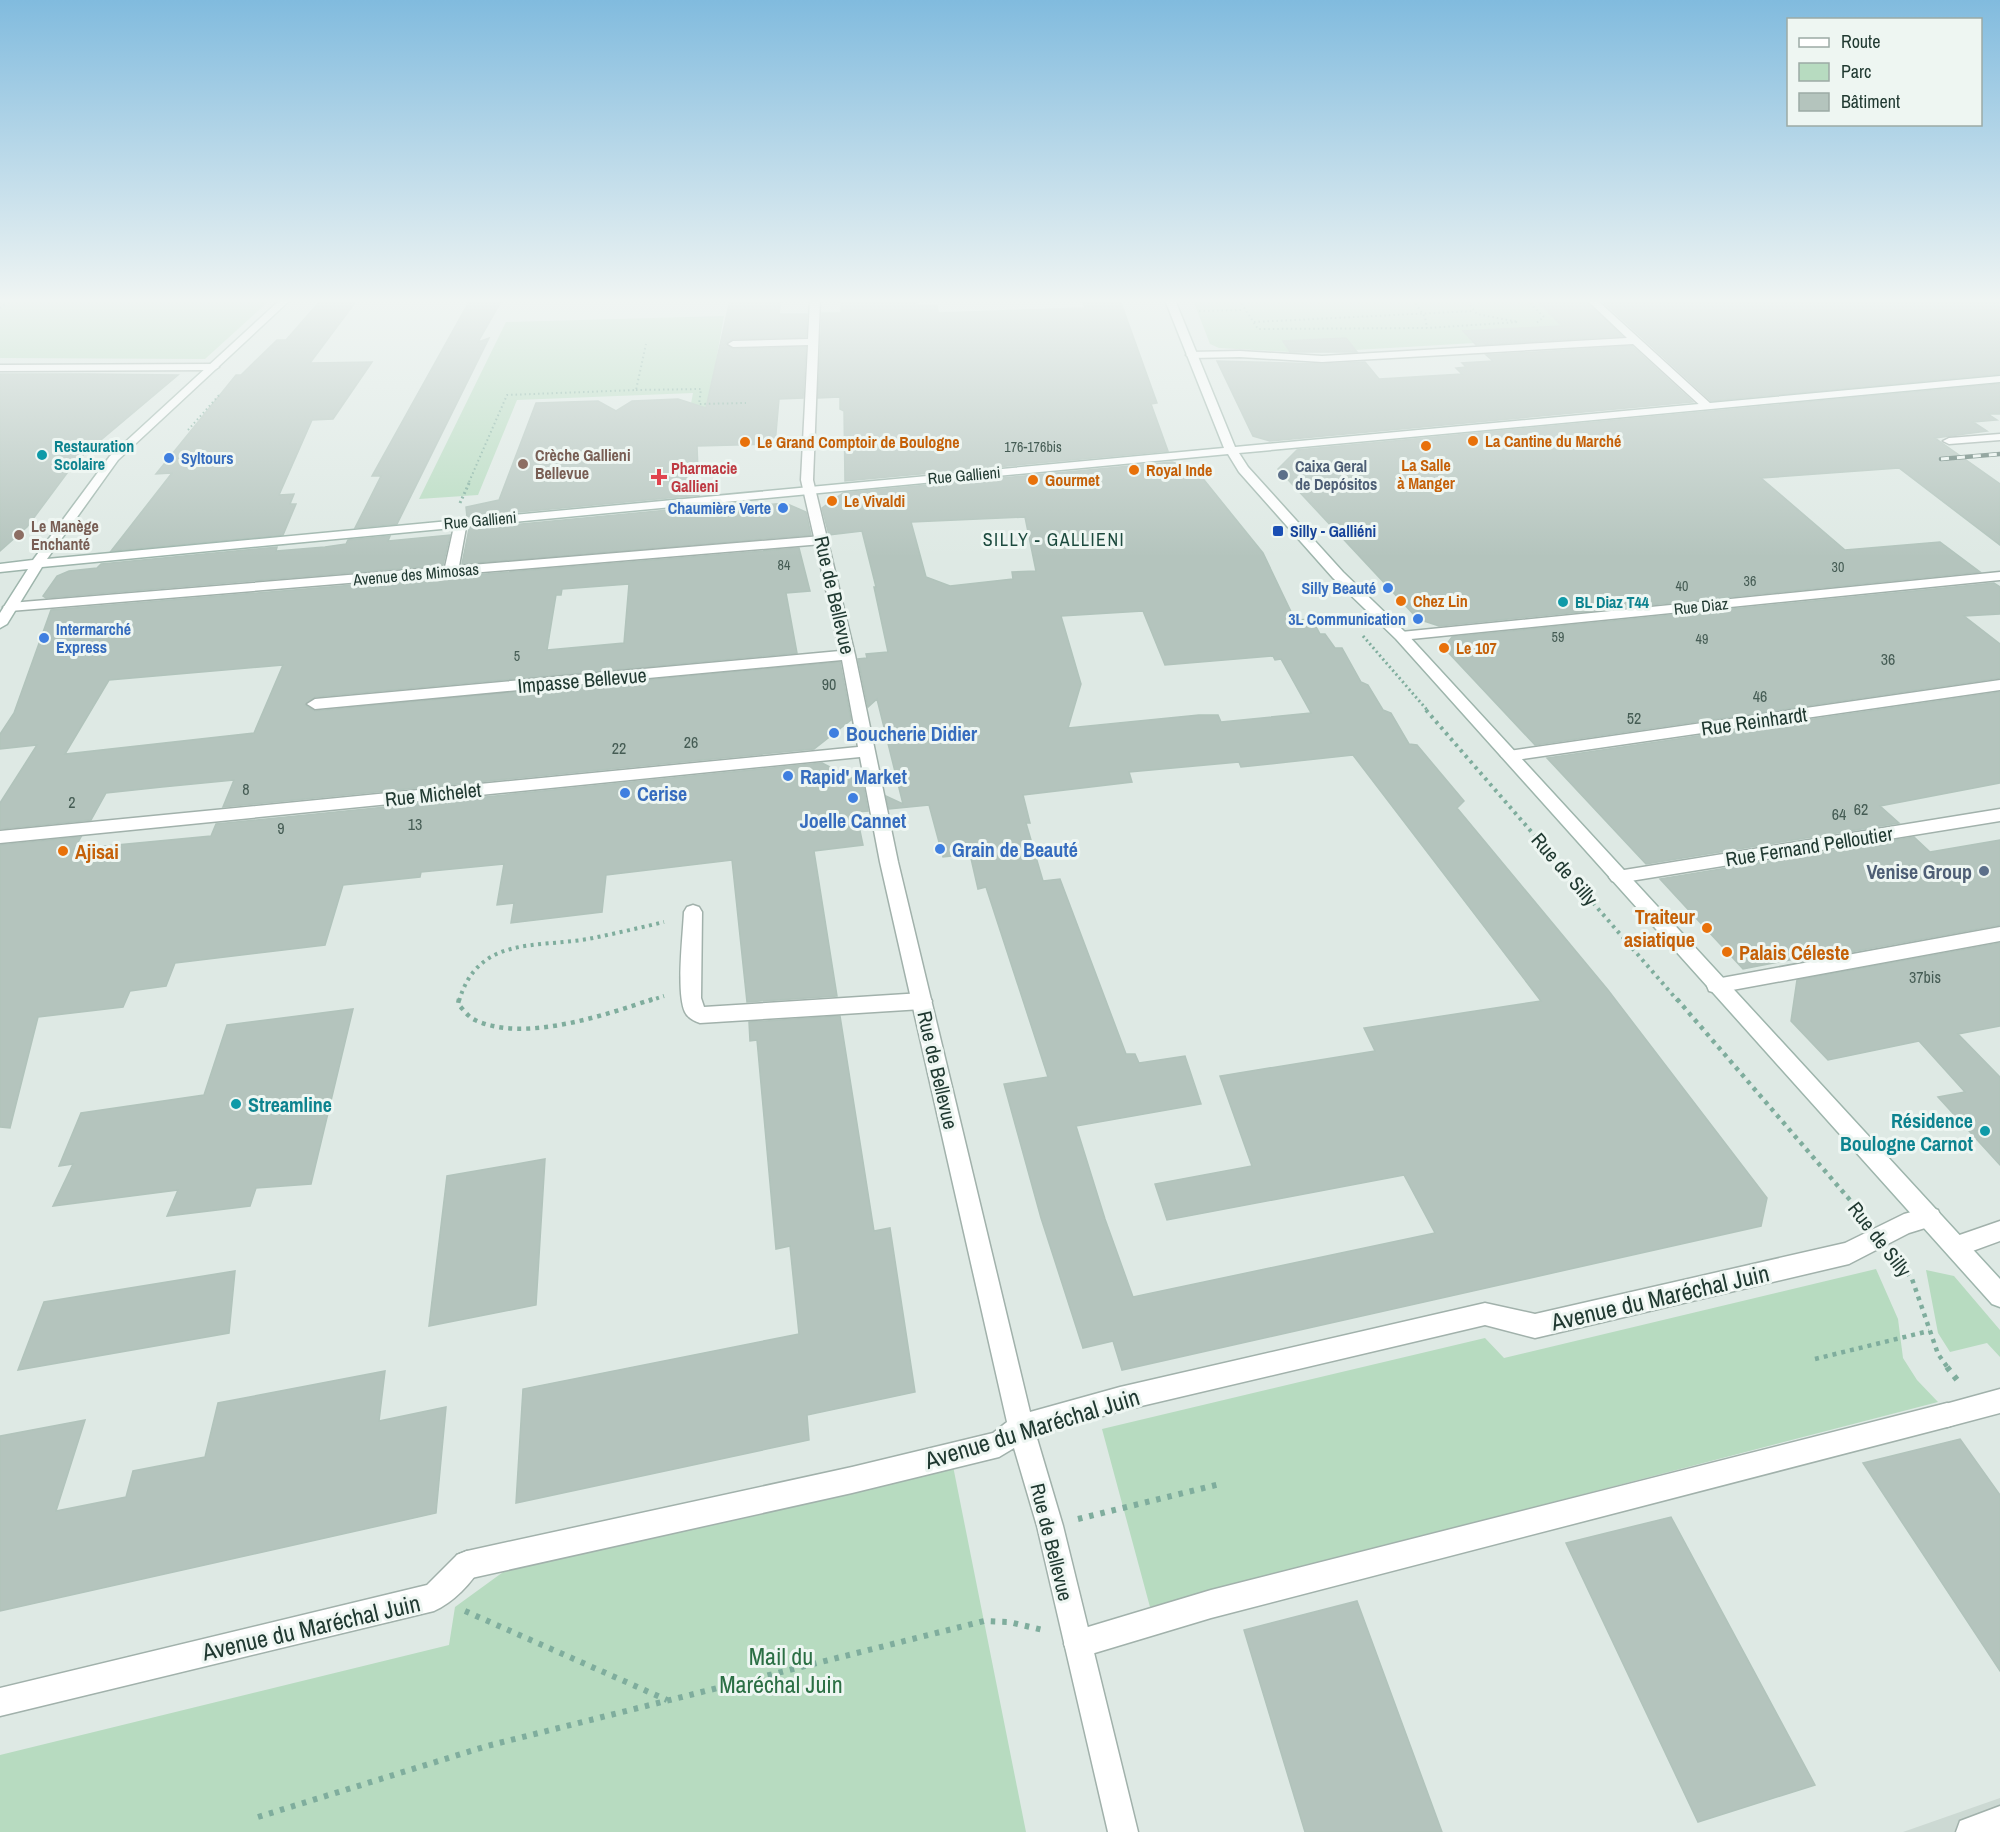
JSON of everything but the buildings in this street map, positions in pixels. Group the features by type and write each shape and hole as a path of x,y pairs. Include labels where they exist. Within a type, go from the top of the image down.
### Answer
{"street":[{"path":"0,624 37,563 114,458 194,385"},
{"name":"Rue de Bellevue","path":"811,385 807,480 809,490 848,655 922,1001 1021,1426 1050,1526 1122,1832"},
{"name":"Rue de Silly","path":"1204,385 1232,450 1246,473 1297,531 1401,636 1716,986 2000,1296"},
{"path":"1684,385 1707,406"},
{"name":"Rue Gallieni","path":"0,568 809,490 965,471 1232,450 1930,385"},
{"path":"1949,441 2000,437"},
{"path":"451,571 455,523"},
{"name":"Avenue des Mimosas","path":"10,607 822,540"},
{"name":"Rue Diaz","path":"1401,636 2000,576"},
{"name":"Impasse Bellevue","path":"315,704 848,655"},
{"name":"Rue Reinhardt","path":"1509,756 2000,685"},
{"name":"Rue Michelet","path":"0,837 867,751"},
{"name":"Rue Fernand Pelloutier","path":"1618,877 2000,815"},
{"path":"693,912 691,986 694,1010 700,1015 922,1001"},
{"path":"1716,986 2000,934"},
{"name":"Avenue du Maréchal Juin","path":"0,1702 434,1598 467,1565 852,1480 999,1444 1021,1426 1120,1399 1485,1314 1535,1326 1849,1253 1904,1224 1930,1217"},
{"path":"1956,1246 2000,1231"},
{"path":"1078,1644 1211,1604 1998,1402"},
{"path":"1971,1832 2000,1821"}],"path":[{"path":"636,390 637,385"},
{"path":"455,523 507,395 701,389 699,404 746,403"},
{"name":"Rue de Silly","path":"1360,633 1881,1237 1912,1279 1938,1354 1958,1381 1998,1402"},
{"path":"691,986 662,997 564,1025 510,1028 463,1014 458,1004 463,987 476,966 507,949 538,942 586,939 615,931 657,925 693,912"},
{"path":"1815,1359 1929,1331"},
{"path":"1050,1526 1220,1484"},
{"path":"434,1598 668,1701"},
{"path":"258,1816 487,1746 984,1621 1009,1622 1046,1630"}],"shaded area":[{"path":"2000,1798 2000,1832 1903,1832"}],"green space":[{"path":"475,385 712,385 709,401 746,408 690,409 693,393 517,400 478,495 419,499"},
{"path":"1876,1269 1898,1319 1903,1358 1917,1380 1938,1402 1150,1607 1102,1429 1485,1338 1504,1358"},
{"path":"1926,1270 1954,1276 2000,1330 2000,1357 1987,1343 1950,1352 1938,1333"},
{"name":"Mail du Maréchal Juin","path":"953,1466 1026,1832 0,1832 0,1755 449,1645 455,1607 514,1564"}],"railway":[{"path":"1941,459 2000,454"}],"place":[{"name":"La Cantine du Marché","path":"1473,441"},
{"name":"Le Grand Comptoir de Boulogne","path":"745,442"},
{"name":"La Salle à Manger","path":"1426,446"},
{"name":"Restauration Scolaire","path":"42,455"},
{"name":"Syltours","path":"169,458"},
{"name":"Crèche Gallieni Bellevue","path":"523,464"},
{"name":"Royal Inde","path":"1134,470"},
{"name":"Caixa Geral de Depósitos","path":"1283,475"},
{"name":"Pharmacie Gallieni","path":"659,477"},
{"name":"Gourmet","path":"1033,480"},
{"name":"Le Vivaldi","path":"832,501"},
{"name":"Chaumière Verte","path":"783,508"},
{"name":"Silly - Galliéni","path":"1278,531"},
{"name":"Le Manège Enchanté","path":"19,535"},
{"name":"Silly Beauté","path":"1388,588"},
{"name":"Chez Lin","path":"1401,601"},
{"name":"BL Diaz T44","path":"1563,602"},
{"name":"3L Communication","path":"1418,619"},
{"name":"Intermarché Express","path":"44,638"},
{"name":"Le 107","path":"1444,648"},
{"name":"Boucherie Didier","path":"834,733"},
{"name":"Rapid' Market","path":"788,776"},
{"name":"Cerise","path":"625,793"},
{"name":"Joelle Cannet","path":"853,798"},
{"name":"Grain de Beauté","path":"940,849"},
{"name":"Ajisai","path":"63,851"},
{"name":"Venise Group","path":"1984,871"},
{"name":"Traiteur asiatique","path":"1707,928"},
{"name":"Palais Céleste","path":"1727,952"},
{"name":"Streamline","path":"236,1104"},
{"name":"Résidence Boulogne Carnot","path":"1985,1131"}],"district":[{"name":"SILLY - GALLIENI","path":"1054,539"}]}
